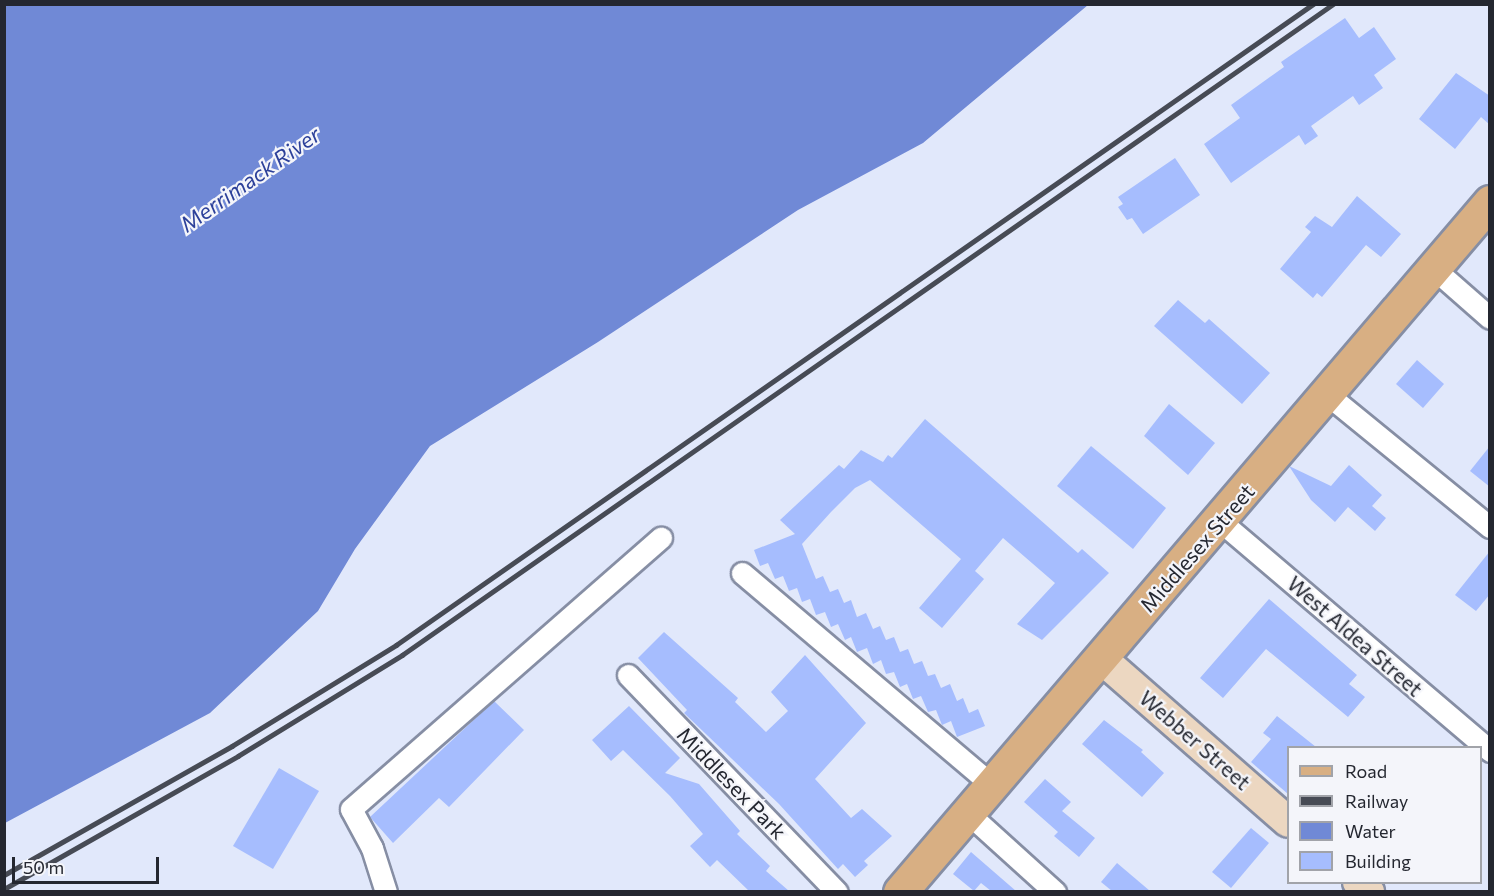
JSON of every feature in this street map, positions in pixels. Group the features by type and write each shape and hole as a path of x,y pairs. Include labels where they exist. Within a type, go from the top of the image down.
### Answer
{"main road":[{"name":"Middlesex Street","path":"900,891 970,815 1328,395 1432,267 1490,202"}],"street":[{"path":"1432,267 1490,318"},
{"path":"1328,395 1490,527"},
{"name":"West Aldea Street","path":"1220,521 1490,752"},
{"path":"386,891 372,848 351,809 661,538"},
{"path":"742,573 993,786"},
{"name":"Webber Street","path":"1102,659 1287,821"},
{"name":"Middlesex Park","path":"628,675 837,891"},
{"path":"970,815 1055,891"}],"water":[{"name":"Merrimack River","path":"4,5 1088,5 923,143 798,210 598,342 430,446 355,549 318,611 210,713 5,823"}],"building":[{"path":"1345,18 1359,38 1374,27 1396,59 1374,75 1383,88 1359,105 1353,96 1311,126 1318,136 1305,145 1299,135 1231,183 1204,144 1240,118 1231,105 1284,67 1281,62"},
{"path":"1456,73 1490,96 1490,125 1481,117 1455,149 1419,119"},
{"path":"1175,158 1200,195 1143,234 1132,218 1127,220 1118,207 1123,204 1118,197"},
{"path":"1357,196 1401,234 1381,257 1366,245 1322,297 1317,293 1313,298 1280,269 1311,232 1305,227 1315,216 1332,227"},
{"path":"1178,300 1205,323 1209,319 1270,373 1242,404 1154,326"},
{"path":"1417,360 1444,384 1423,408 1396,384"},
{"path":"1169,404 1215,443 1188,475 1144,436"},
{"path":"925,419 1078,553 1082,549 1109,573 1042,640 1017,624 1055,583 1003,538 975,571 984,579 942,628 919,608 961,559 870,480 855,488 831,512 802,544 816,579 823,576 830,592 838,589 844,603 851,600 857,617 866,613 873,629 880,626 886,640 894,637 900,652 908,649 914,664 922,661 928,676 935,674 941,688 950,684 957,701 963,698 969,713 978,709 985,726 957,737 951,721 942,725 936,710 928,712 921,696 913,699 907,684 900,687 894,672 886,674 881,660 873,664 867,648 857,652 851,637 845,640 838,624 831,627 825,612 816,615 810,599 802,602 797,588 789,591 783,576 775,579 768,563 760,566 754,550 795,534 780,520 839,465 844,469 861,450 883,462 888,455 892,458"},
{"path":"1091,446 1166,508 1133,549 1057,486"},
{"path":"1490,446 1490,487 1470,471"},
{"path":"1349,465 1382,495 1372,506 1386,518 1375,531 1348,507 1335,522 1311,500 1289,466 1331,486"},
{"path":"1490,551 1490,594 1476,611 1455,595"},
{"path":"1269,599 1357,675 1349,684 1365,697 1348,717 1266,649 1223,698 1200,678"},
{"path":"664,632 738,698 735,702 766,732 788,711 771,692 805,655 866,723 815,779 851,818 862,809 892,836 864,861 868,865 855,877 843,864 838,869 779,804 684,713 687,710 638,658"},
{"path":"494,701 524,730 449,807 439,798 393,843 370,817"},
{"path":"629,706 680,758 665,773 699,784 740,831 737,834 770,866 766,871 789,891 749,891 717,860 710,867 690,846 703,834 670,796 623,750 611,761 592,740"},
{"path":"1277,716 1315,746 1287,746 1287,793 1251,762 1271,739 1263,733"},
{"path":"1104,720 1143,750 1141,752 1164,773 1142,797 1082,744"},
{"path":"279,768 319,791 273,869 233,846"},
{"path":"1045,779 1071,802 1062,811 1095,838 1079,857 1054,836 1058,832 1024,802"},
{"path":"1251,828 1269,843 1231,888 1212,872"},
{"path":"971,852 1016,891 991,891 981,883 974,891 953,874"},
{"path":"1117,863 1150,891 1112,891 1101,882"}],"railway":[{"path":"4,875 232,746 396,645 1313,4"},
{"path":"4,889 238,756 402,655 1333,4"}]}
